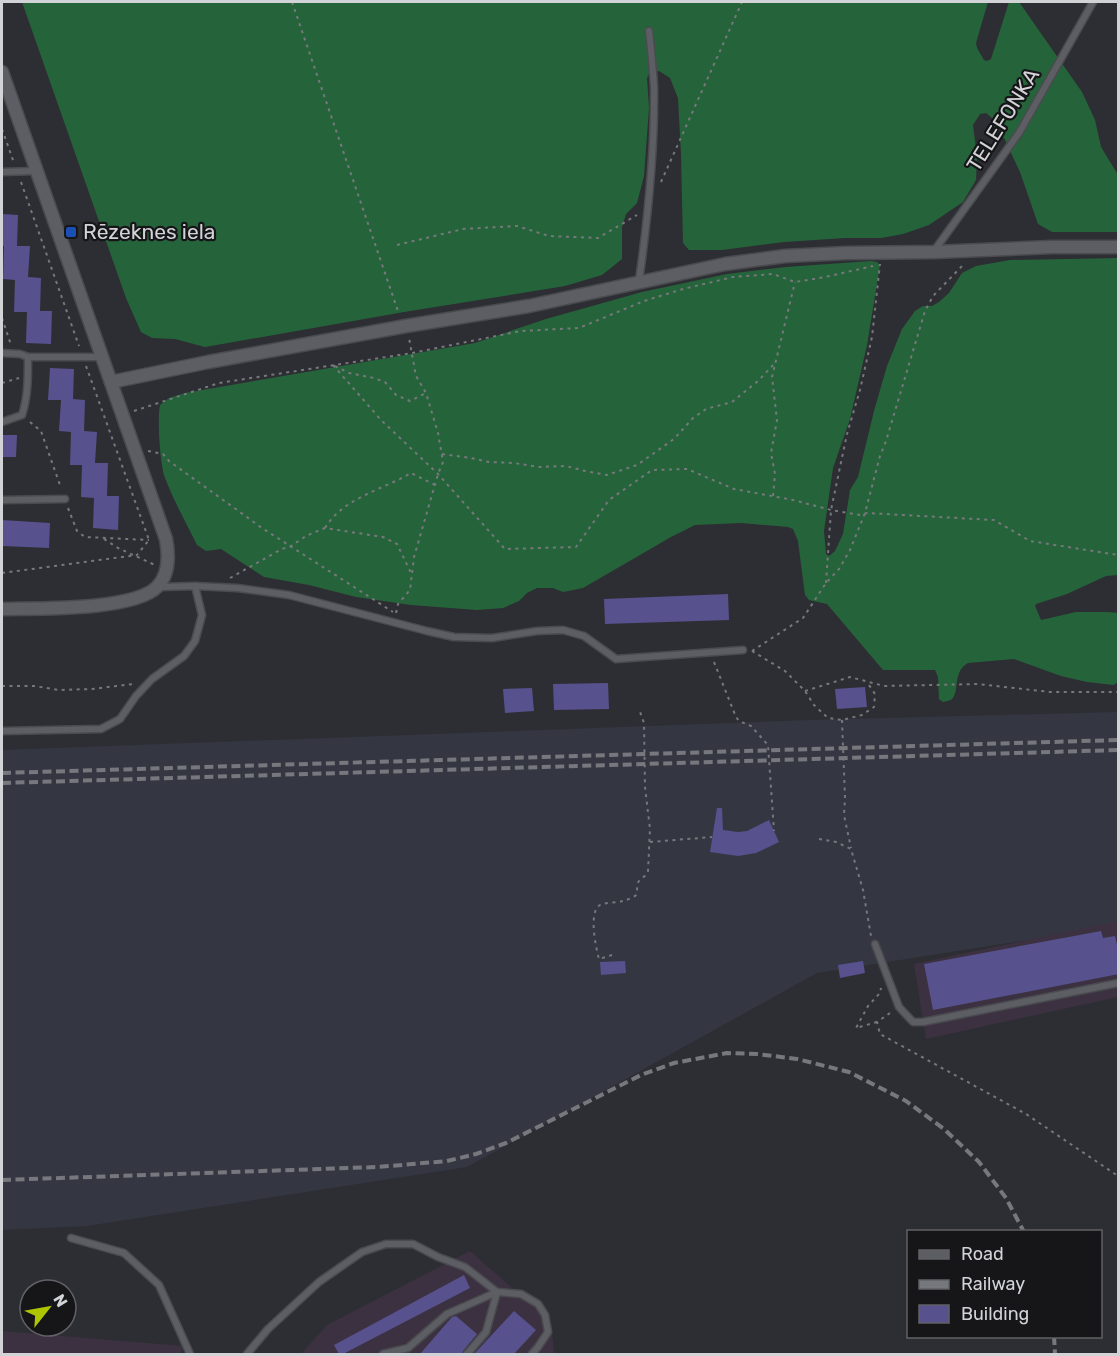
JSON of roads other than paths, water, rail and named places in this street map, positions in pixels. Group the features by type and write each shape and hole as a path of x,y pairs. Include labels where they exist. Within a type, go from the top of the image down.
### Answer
{"street":[{"path":"2,72 166,538 169,556 167,572 158,587 146,595 93,606 2,609"},
{"path":"111,382 405,326 529,306 725,264 785,256 846,253 881,258 934,252 1052,246 1119,247"}],"lane":[{"name":"TELEFONKA","path":"934,252 1018,133 1093,2"},
{"path":"639,281 649,208 653,148 654,95 649,31"},
{"path":"2,172 36,171"},
{"path":"2,353 21,354 28,357 102,357"},
{"path":"2,422 22,415 25,406 28,357"},
{"path":"2,500 65,498"},
{"path":"2,730 101,729 120,719 150,681 183,657 195,641 202,615 195,586"},
{"path":"158,587 215,586 289,595 427,632 454,637 492,638 537,630 563,630 584,636 616,659 743,650"},
{"path":"874,944 899,1007 913,1022 923,1022 1119,983"},
{"path":"71,1238 124,1253 159,1285 190,1354"},
{"path":"247,1354 268,1329 319,1282 362,1252 386,1244 413,1244 465,1267 497,1292"},
{"path":"467,1354 486,1332 497,1292"},
{"path":"404,1354 447,1314 497,1292 521,1294 538,1304 545,1315 548,1332 539,1351 532,1354"},
{"path":"383,1354 408,1348"}],"railway":[{"path":"2,773 1118,740"},
{"path":"2,783 1118,750"},
{"path":"2,1180 378,1167 447,1161 506,1143 641,1075 674,1063 727,1053 757,1054 797,1059 849,1072 906,1101 944,1129 979,1162 1006,1198 1023,1230"},
{"path":"1054,1338 1055,1354"}],"place":[{"name":"Rēzeknes iela","path":"71,232"}]}
